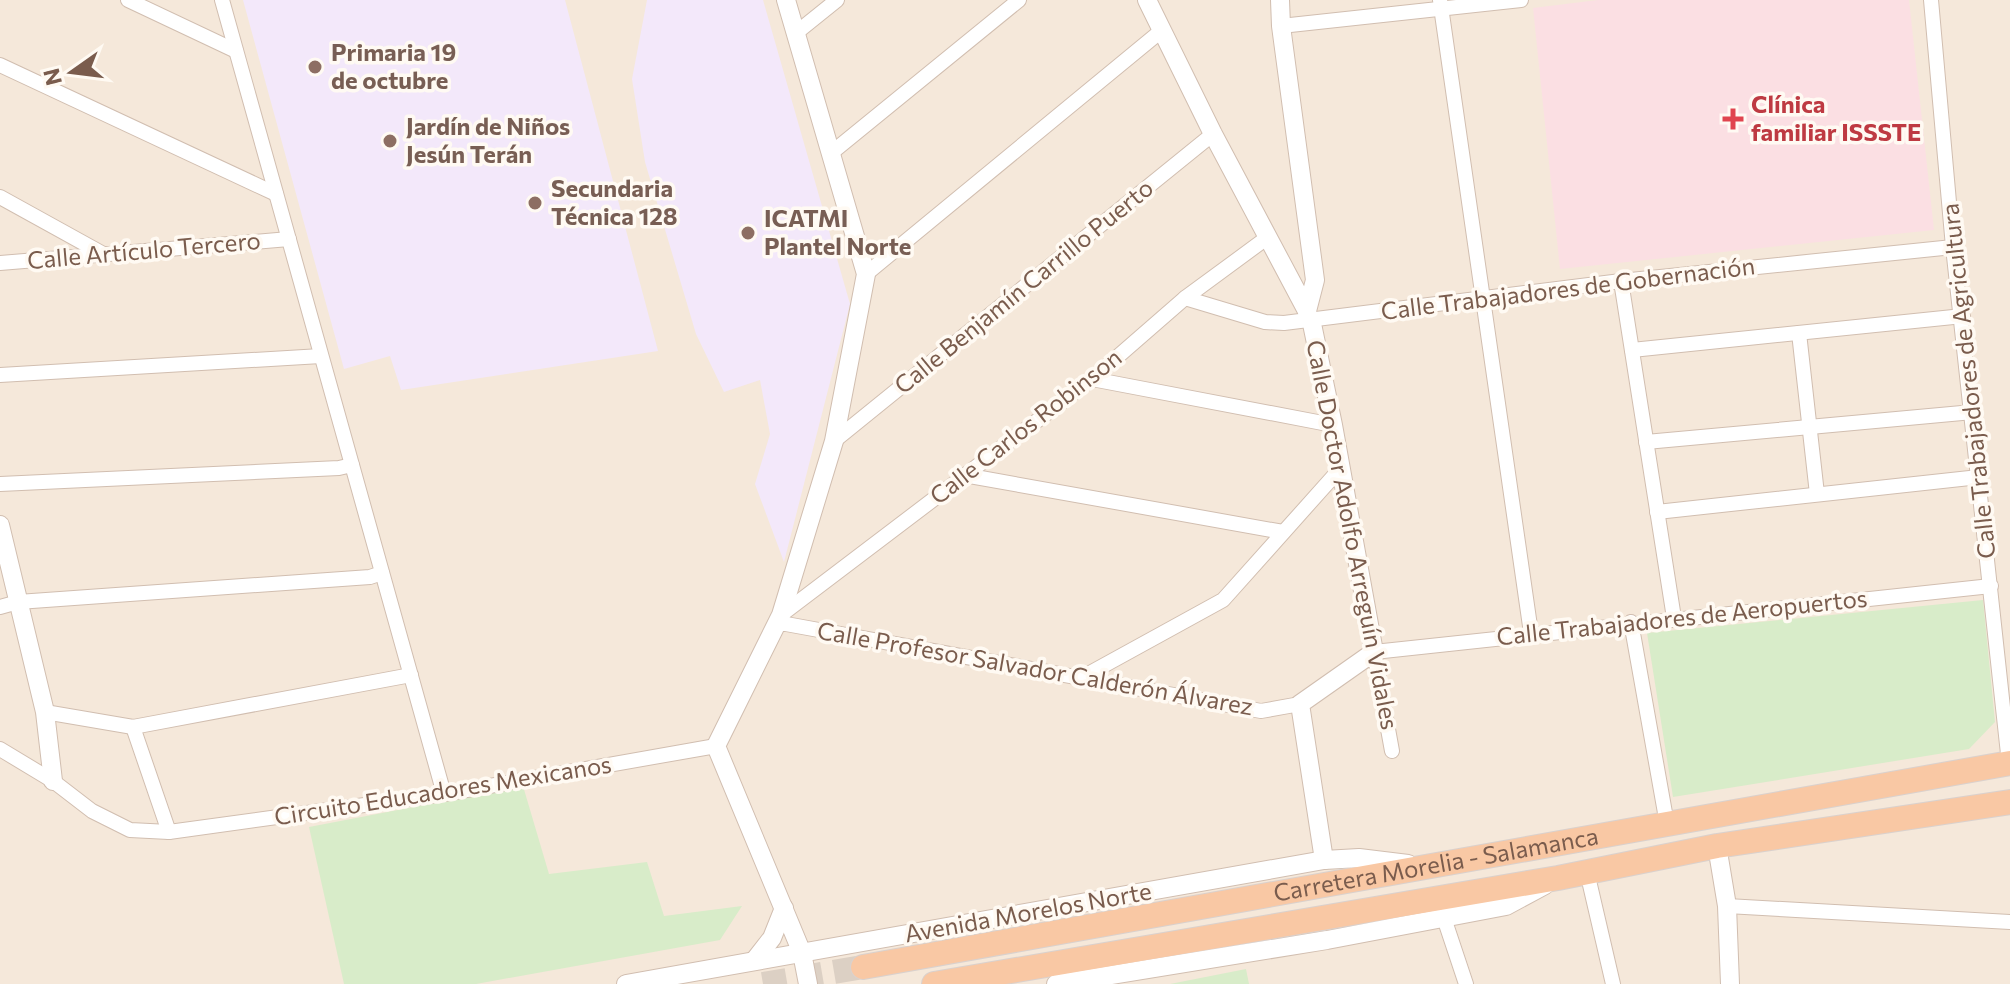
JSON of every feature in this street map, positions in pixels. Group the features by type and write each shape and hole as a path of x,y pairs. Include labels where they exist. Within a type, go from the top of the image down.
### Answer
{"highway":[{"name":"Carretera Morelia - Salamanca","path":"863,967 2009,763"},
{"name":"Carretera Morelia - Salamanca","path":"934,984 1558,878 1717,846 2010,802"}],"street":[{"path":"128,0 236,51"},
{"path":"222,0 444,794"},
{"path":"786,0 866,274 834,441 778,620 716,746 802,953 808,984"},
{"path":"796,33 837,0"},
{"path":"830,154 1019,0"},
{"path":"1147,0 1213,134 1309,315"},
{"path":"1280,0 1315,280 1309,315"},
{"path":"1281,26 1441,4 1521,0"},
{"name":"Calle Trabajadores de Agricultura","path":"1931,0 1953,247 1963,316 2009,763"},
{"path":"1441,4 1531,633"},
{"path":"866,274 1161,31"},
{"path":"0,65 276,194"},
{"name":"Calle Benjamín Carrillo Puerto","path":"834,441 1213,134"},
{"path":"0,197 106,255"},
{"name":"Calle Carlos Robinson","path":"778,620 1092,379 1185,298 1268,237"},
{"name":"Calle Artículo Tercero","path":"0,263 289,239"},
{"name":"Calle Trabajadores de Gobernación","path":"1185,298 1265,322 1284,323 1309,315 1953,247"},
{"path":"1621,281 1674,618"},
{"name":"Calle Doctor Adolfo Arreguín Vidales","path":"1309,315 1333,425 1392,751"},
{"path":"1632,350 1963,316"},
{"path":"1799,333 1817,494"},
{"path":"0,375 321,356"},
{"path":"1092,379 1333,425"},
{"path":"1646,442 1973,412"},
{"path":"0,484 352,465"},
{"path":"1081,678 1223,600 1340,469"},
{"path":"964,475 1283,532"},
{"path":"1657,512 1979,477"},
{"path":"0,525 9,604 45,712 53,781"},
{"path":"9,604 370,577 382,573"},
{"name":"Calle Trabajadores de Aeropuertos","path":"1374,652 1631,622 1991,586"},
{"name":"Calle Profesor Salvador Calderón Álvarez","path":"778,620 786,624 1261,711 1300,704 1374,652"},
{"path":"1631,622 1667,824"},
{"path":"45,712 133,727 411,675"},
{"path":"1300,704 1324,860"},
{"path":"133,727 169,832"},
{"name":"Circuito Educadores Mexicanos","path":"0,749 53,781 92,811 130,830 169,832 444,794 716,746"},
{"path":"1717,846 1727,906 1730,984"},
{"name":"Avenida Morelos Norte","path":"626,984 1324,860 1359,858 1431,867"},
{"path":"1587,872 1613,984"},
{"path":"1056,984 1327,940 1506,906 1558,878"},
{"path":"1727,906 2010,922"},
{"path":"754,961 772,938 784,908"},
{"path":"1444,918 1466,984"}],"shaded area":[{"path":"0,0 2010,0 2010,984 0,984"},
{"path":"243,0 565,0 658,351 401,390 390,356 344,369"},
{"name":"ICATMI Plantel Norte","path":"647,0 763,0 850,304 784,562 755,484 770,434 760,380 724,392 696,334 645,162 632,79"},
{"name":"Clínica familiar ISSSTE","path":"1598,0 1909,0 1934,230 1560,269 1533,8"}],"green space":[{"path":"1983,600 1995,722 1969,749 1673,797 1647,633"},
{"path":"523,786 549,874 647,862 664,916 742,906 720,940 476,984 344,984 309,827"},
{"path":"1246,969 1249,984 1170,984"}],"tunnel":[{"path":"763,984 863,967"}],"place":[{"name":"Primaria 19 de octubre","path":"315,67"},
{"name":"Clínica familiar ISSSTE","path":"1733,119"},
{"name":"Jardín de Niños Jesún Terán","path":"390,141"},
{"name":"Secundaria Técnica 128","path":"535,203"},
{"name":"ICATMI Plantel Norte","path":"748,233"}]}
